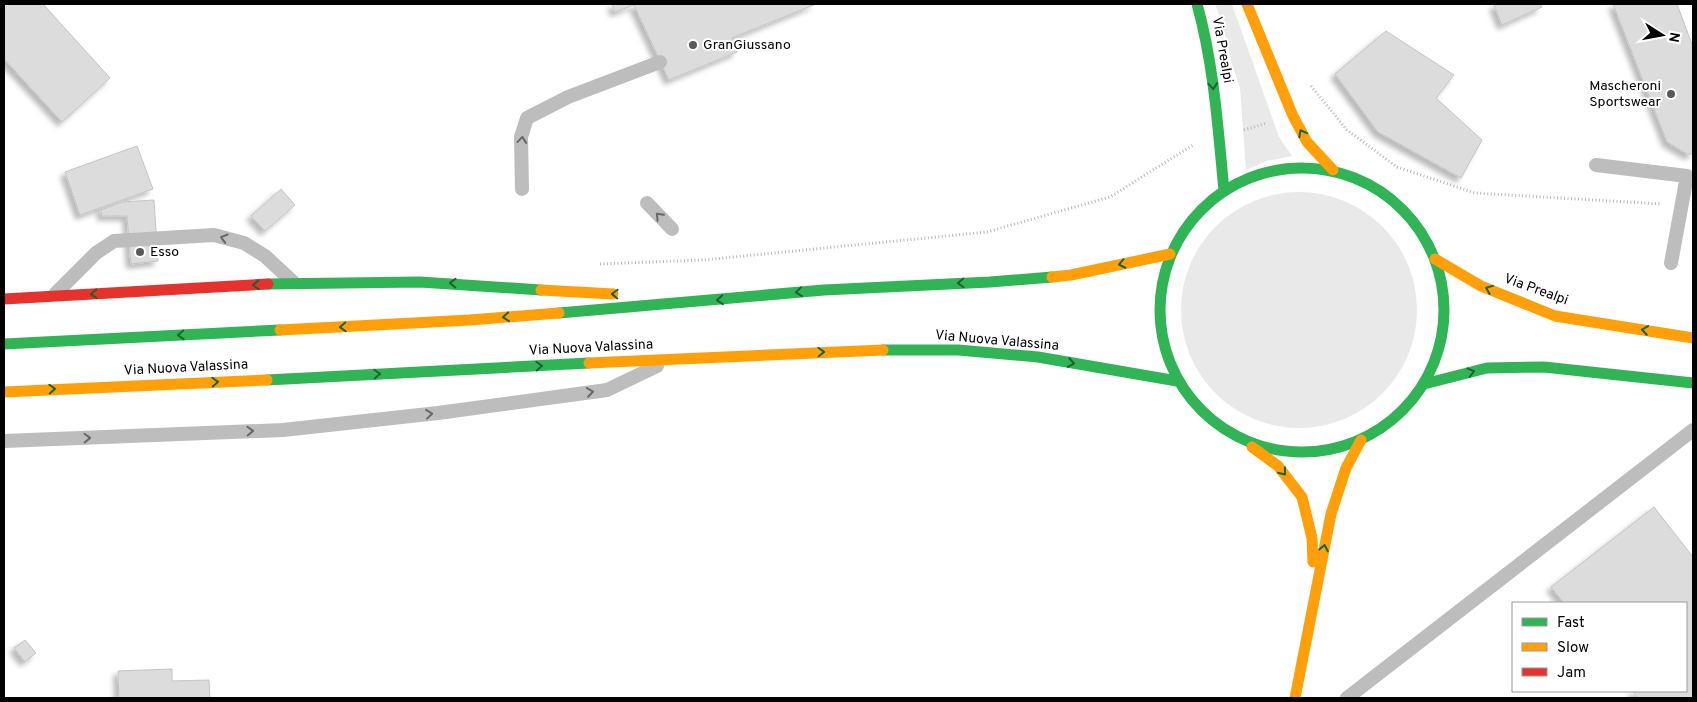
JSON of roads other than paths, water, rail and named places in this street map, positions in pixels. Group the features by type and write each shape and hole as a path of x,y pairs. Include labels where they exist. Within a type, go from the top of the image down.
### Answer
{"main road":[{"name":"Via Prealpi","path":"1197,4 1204,29 1213,82 1224,191"},
{"path":"1248,4 1293,116 1307,142 1332,170"},
{"path":"1245,442 1274,451 1303,454 1333,450 1361,440 1386,426 1407,407 1424,384 1440,344 1444,301 1435,259 1415,222 1385,193 1361,180 1332,170 1312,167 1275,169 1241,180 1224,191 1187,225 1170,254 1159,296 1162,340 1177,381 1195,406 1218,427 1245,442 1278,466 1302,497 1312,538 1314,596"},
{"path":"4,344 470,320 824,290 990,282 1071,275 1170,254"},
{"name":"Via Prealpi","path":"1435,259 1481,286 1555,316 1693,338"},
{"path":"4,299 293,283 420,282 467,283 629,295 681,303"},
{"name":"Via Nuova Valassina","path":"4,392 474,370 674,358 898,349 958,350 1038,357 1177,381"},
{"path":"1424,384 1487,368 1544,367 1693,383"},
{"path":"1295,698 1331,514 1346,468 1361,440"}],"lane":[{"path":"522,188 521,137 527,118 568,97 660,62"},
{"path":"1596,165 1687,176 1672,263"},
{"path":"647,203 672,229"},
{"path":"52,296 96,253 114,241 214,235 244,243 265,256 293,283"},
{"path":"4,441 283,430 438,413 607,390 674,358"},
{"path":"1347,698 1693,430"}],"place":[{"name":"GranGiussano","path":"693,45"},
{"name":"Mascheroni Sportswear","path":"1671,94"},
{"name":"Esso","path":"140,252"}]}
